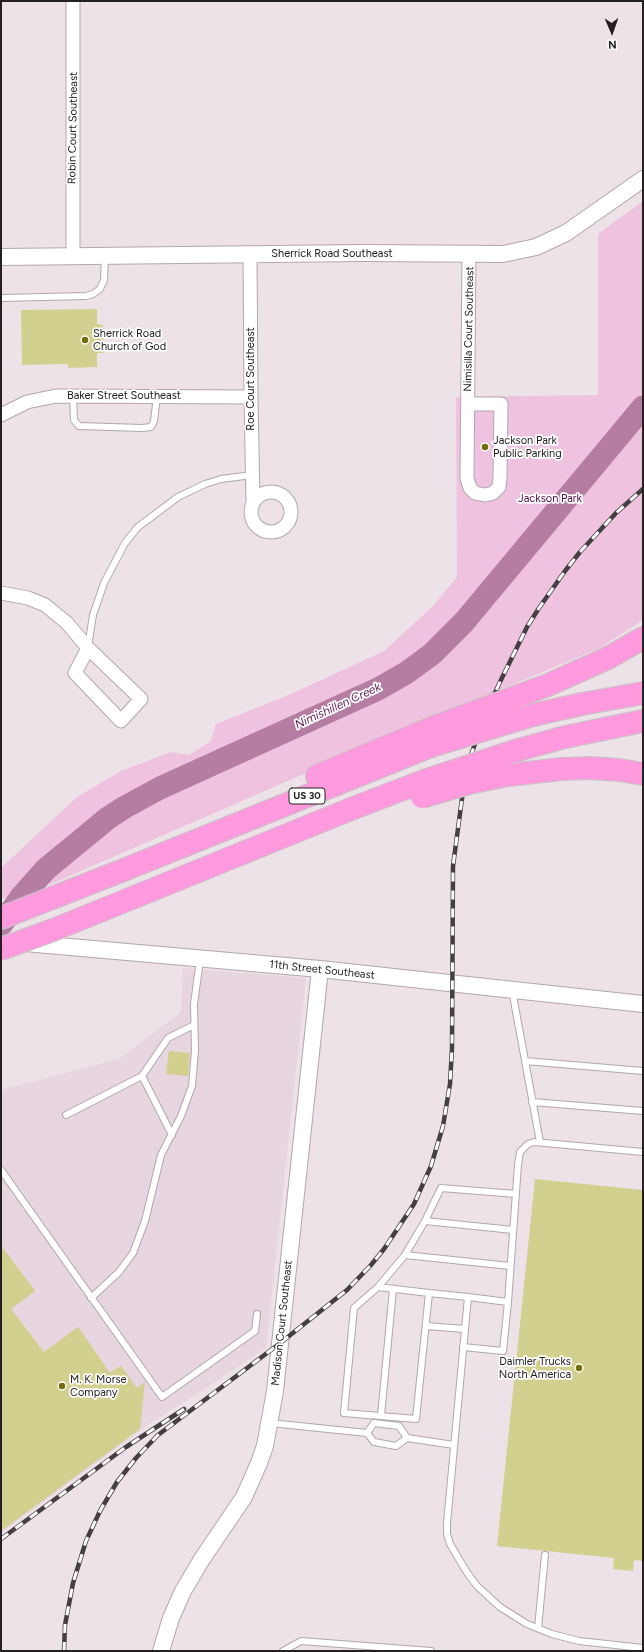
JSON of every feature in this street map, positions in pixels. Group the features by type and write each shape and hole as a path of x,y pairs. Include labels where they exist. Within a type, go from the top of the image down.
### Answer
{"highway":[{"path":"432,737 608,658 643,638"},
{"name":"US 30","path":"1,918 126,870 432,737 582,704 643,693"},
{"name":"US 30","path":"1,949 60,928 351,808 423,789 518,750 578,734 643,721"},
{"path":"423,789 469,783 508,775 562,769 590,768 619,770 643,774"}],"street":[{"name":"Robin Court Southeast","path":"73,1 73,256"},
{"name":"Sherrick Road Southeast","path":"1,257 250,254 503,254 549,242 566,234 643,179"},
{"name":"Roe Court Southeast","path":"250,254 250,397 253,503"},
{"name":"Nimisilla Court Southeast","path":"468,404 501,404 499,487 493,493 485,495 475,493 470,488 467,478 469,255"},
{"name":"Baker Street Southeast","path":"1,415 27,402 41,398 73,395 250,397"},
{"path":"1,593 28,598 45,605 67,623 88,648 141,699 121,721 75,673 88,648"},
{"name":"11th Street Southeast","path":"1,941 320,969 643,1004"},
{"name":"Madison Court Southeast","path":"161,1651 171,1618 187,1583 234,1513 252,1480 265,1446 275,1391 320,969"}],"lane":[{"path":"1,298 86,296 93,294 100,289 104,280 105,255"},
{"path":"73,395 74,420 79,426 142,428 151,427 154,421 157,396"},
{"path":"88,648 93,615 104,584 125,543 138,527 178,497 205,484 221,479 252,475"},
{"path":"92,1298 119,1272 133,1253 145,1221 161,1155 181,1116 192,1086 195,1051 194,1004 200,958"},
{"path":"512,990 540,1142"},
{"path":"66,1115 142,1076 168,1038 194,1025"},
{"path":"524,1061 643,1071"},
{"path":"142,1076 172,1135"},
{"path":"532,1102 643,1111"},
{"path":"463,1347 503,1352 520,1152 528,1144 540,1142 643,1152"},
{"path":"1,1170 162,1397 255,1331 257,1314"},
{"path":"429,1293 416,1419 344,1413 354,1308 378,1287 405,1255 426,1221 441,1188 516,1194"},
{"path":"426,1221 513,1230"},
{"path":"405,1255 510,1266"},
{"path":"378,1287 508,1302"},
{"path":"381,1416 393,1289"},
{"path":"468,1297 447,1523 447,1534 450,1544 477,1586 500,1607 527,1624 579,1642 643,1648"},
{"path":"426,1326 465,1329"},
{"path":"270,1423 367,1433 374,1442 396,1446 407,1438 454,1444"},
{"path":"367,1433 374,1423 399,1426 407,1438"},
{"path":"538,1628 545,1555"},
{"path":"283,1651 301,1641 432,1651"}],"shaded area":[{"path":"183,968 306,978 266,1348 199,1393 152,1422 1,1533 1,1090 119,1059 181,1012"}],"green space":[{"name":"Jackson Park","path":"643,201 643,620 600,648 412,727 44,887 1,899 1,868 77,797 121,771 171,752 189,755 211,741 216,724 291,694 384,651 433,606 457,577 456,397 598,395 598,234"}],"building":[{"name":"Sherrick Road Church of God","path":"97,309 97,324 103,325 104,353 97,353 97,367 68,368 68,364 22,365 21,310"},
{"path":"169,1051 190,1053 188,1076 166,1074"},
{"name":"Daimler Trucks North America","path":"535,1179 643,1190 643,1561 634,1560 633,1571 613,1569 614,1558 497,1546"},
{"name":"M. K. Morse Company","path":"1,1245 35,1291 11,1309 44,1352 78,1327 110,1373 121,1366 137,1388 145,1382 140,1429 1,1531"}],"waterway":[{"name":"Nimishillen Creek","path":"2,924 21,897 46,869 108,818 125,807 160,788 378,689 406,673 432,654 464,622 643,407"}],"railway":[{"path":"64,1651 65,1625 73,1583 86,1541 100,1511 117,1482 136,1458 158,1435 279,1344 347,1290 384,1249 414,1204 431,1166 443,1126 450,1084 452,1048 453,866 463,791 471,755 485,716 499,684 527,627 539,608 580,552 616,513 643,489"},
{"path":"1,1539 126,1447 184,1409"}],"place":[{"name":"Sherrick Road Church of God","path":"85,340"},
{"name":"Jackson Park Public Parking","path":"485,447"},
{"name":"Daimler Trucks North America","path":"579,1368"},
{"name":"M. K. Morse Company","path":"62,1386"}]}
